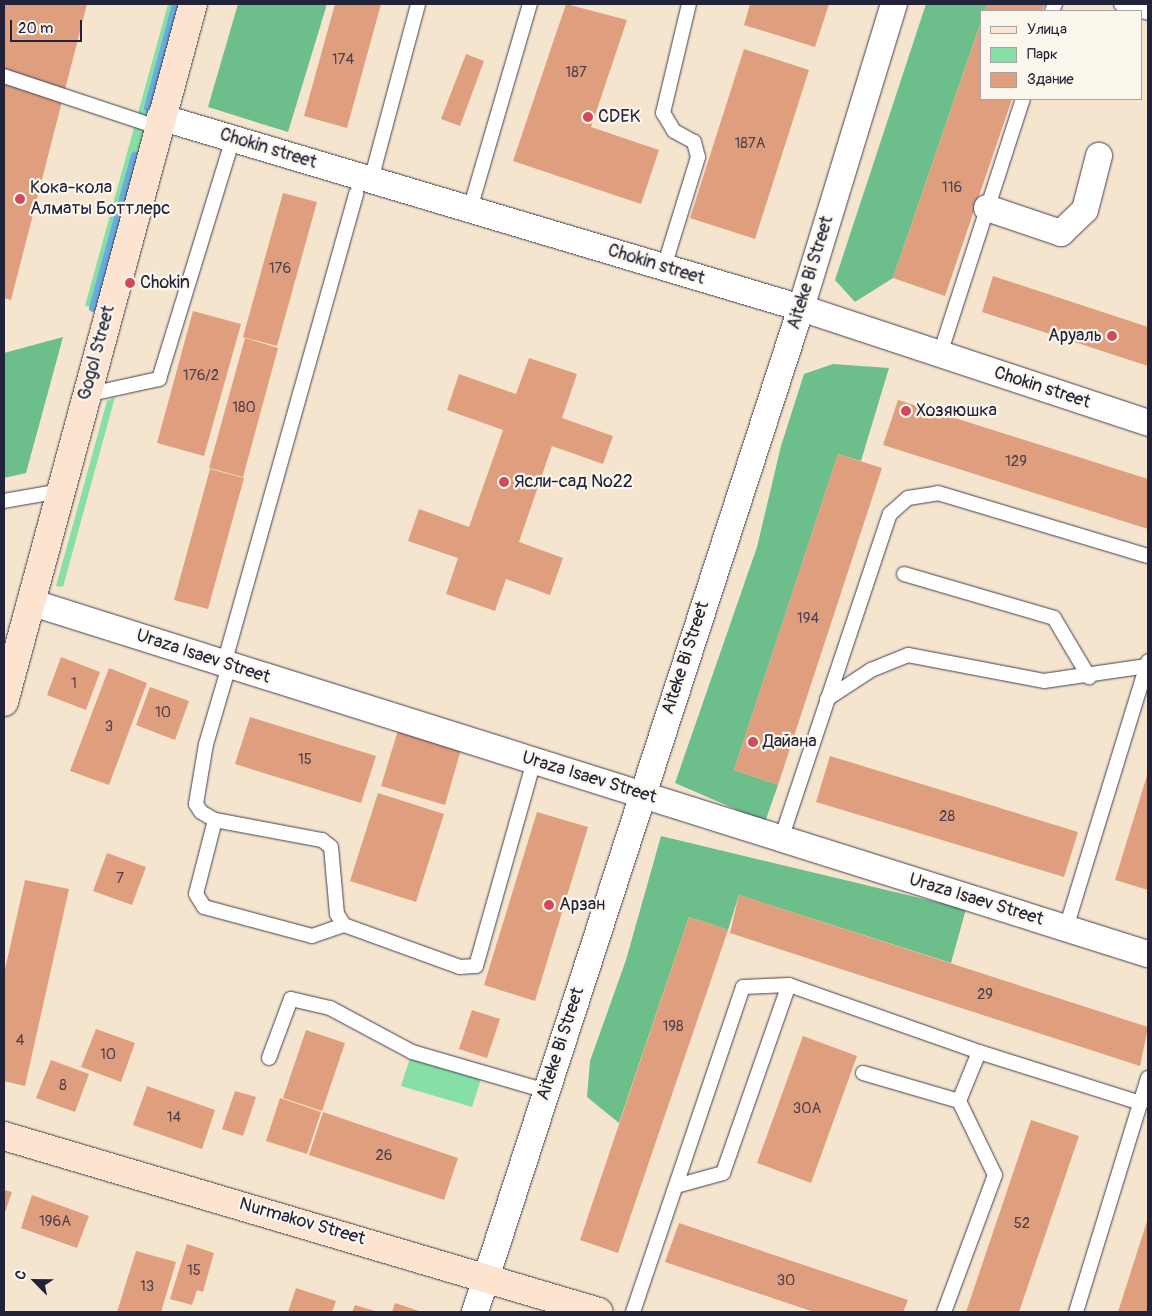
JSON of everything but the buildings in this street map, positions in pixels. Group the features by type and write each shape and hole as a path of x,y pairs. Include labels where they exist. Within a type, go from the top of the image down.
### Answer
{"main road":[{"name":"Gogol Street","path":"4,702 159,122 193,4"},
{"name":"Nurmakov Street","path":"4,1136 487,1276 599,1312"}],"street":[{"name":"Aiteke Bi Street","path":"475,1312 641,794 801,308 894,4"},
{"name":"Chokin street","path":"159,122 232,139 363,187 470,209 801,308 1148,423"},
{"path":"987,208 1061,233 1084,210 1099,156"},
{"name":"Uraza Isaev Street","path":"30,602 1148,954"}],"lane":[{"path":"418,4 363,187 226,665 206,744 196,804 215,820 322,840 331,847 337,914 344,925 460,967 476,966 534,761"},
{"path":"470,209 530,4"},
{"path":"664,267 698,157 694,142 674,131 663,113 689,4"},
{"path":"1120,4 1139,10"},
{"path":"4,76 159,122"},
{"path":"940,354 1023,100"},
{"path":"86,395 160,379 232,139"},
{"path":"4,501 60,491"},
{"path":"781,839 890,514 908,498 938,493 1148,556"},
{"path":"904,574 1054,618 1089,677"},
{"path":"827,699 871,670 908,655 1044,682 1089,677 1147,664 1066,928"},
{"path":"215,820 196,894 204,907 312,936 344,925"},
{"path":"676,1186 723,1173 789,985"},
{"path":"634,1312 743,987 789,985 979,1052 1141,1103"},
{"path":"269,1058 291,999 330,1008 412,1052 546,1091"},
{"path":"959,1101 979,1052"},
{"path":"863,1073 959,1101 995,1175 944,1312"},
{"path":"1076,1312 1148,1078"}],"green space":[{"path":"168,4 180,4 96,308 85,306"},
{"path":"238,4 327,4 288,132 208,107"},
{"path":"926,4 987,4 985,10 980,10 980,24 893,278 855,302 835,280"},
{"path":"63,337 26,473 4,478 4,353"},
{"path":"833,364 889,368 861,461 838,454 734,770 778,785 765,822 675,783 757,547 781,446 804,374"},
{"path":"115,397 63,587 56,586 107,401"},
{"path":"661,836 966,909 951,963 739,895 728,930 689,917 619,1123 587,1097 590,1061 626,960"},
{"path":"412,1052 483,1073 472,1107 401,1086"}],"waterway":[{"path":"148,108 176,4"},
{"path":"93,308 135,156"}],"place":[{"name":"CDEK","path":"588,117"},
{"name":"Кока-кола Алматы Боттлерс","path":"20,199"},
{"name":"Chokin","path":"130,283"},
{"name":"Аруаль","path":"1112,336"},
{"name":"Хозяюшка","path":"906,411"},
{"name":"Ясли-сад №22","path":"504,482"},
{"name":"Дайана","path":"753,742"},
{"name":"Арзан","path":"549,905"}]}
